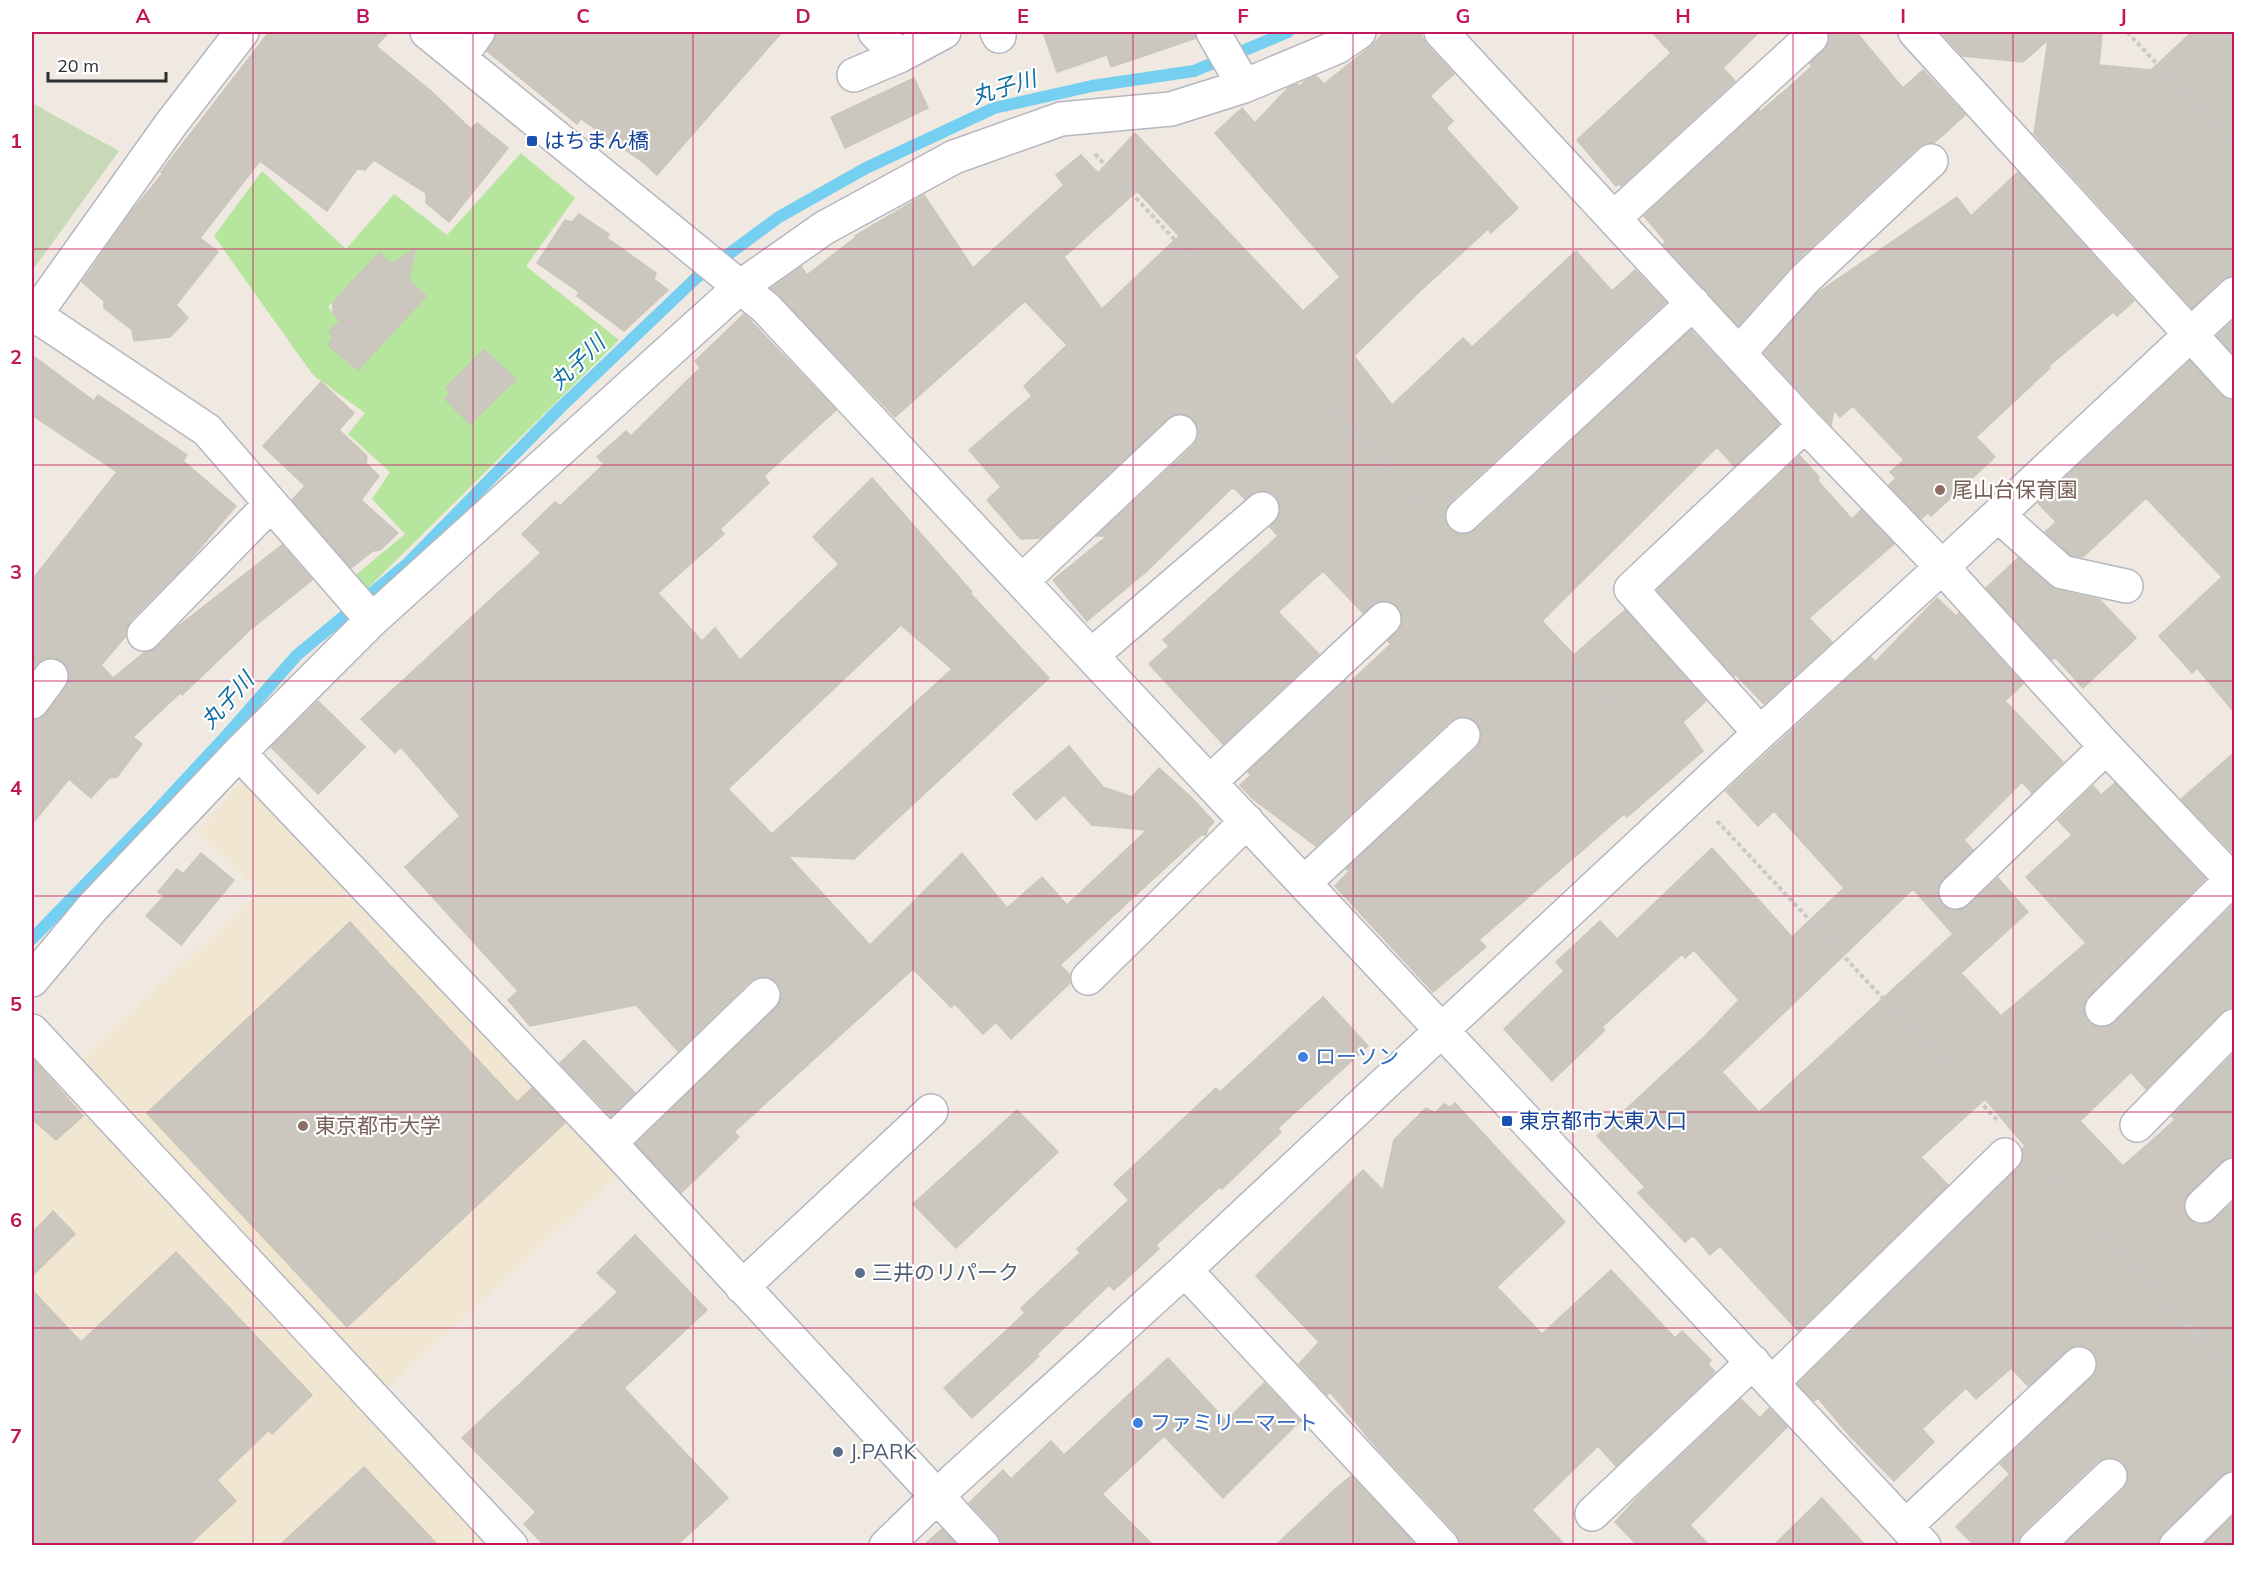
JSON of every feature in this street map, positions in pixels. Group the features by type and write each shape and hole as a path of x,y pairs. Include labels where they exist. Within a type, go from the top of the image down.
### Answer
{"street":[{"path":"242,32 171,124 32,316 207,430 367,614"},
{"path":"427,32 766,308 1915,1536 2079,1364"},
{"path":"459,58 478,32"},
{"path":"875,32 899,56"},
{"path":"854,75 899,56 944,32"},
{"path":"1213,32 1244,86"},
{"path":"32,980 93,907 367,614 736,284 824,228 954,157 1062,119 1171,109 1244,86 1337,47 1359,32"},
{"path":"1441,32 1805,425 1942,567 2106,747 2234,879 2102,1009"},
{"path":"1915,32 2235,382"},
{"path":"1614,218 1810,37"},
{"path":"1739,353 1805,279 1931,161"},
{"path":"886,1545 2235,294"},
{"path":"1449,517 1693,303"},
{"path":"1760,733 1631,589 1805,425"},
{"path":"1022,581 1180,432"},
{"path":"144,634 271,504"},
{"path":"1092,655 1262,509"},
{"path":"1998,515 2062,572 2126,586"},
{"path":"1210,782 1384,619"},
{"path":"32,702 51,676"},
{"path":"1305,882 1463,735"},
{"path":"1956,892 2106,747"},
{"path":"239,753 610,1143 983,1545"},
{"path":"1088,978 1247,821"},
{"path":"610,1143 763,995"},
{"path":"2137,1125 2235,1026"},
{"path":"32,1031 511,1545"},
{"path":"742,1287 931,1111"},
{"path":"1592,1514 1763,1372 2012,1146"},
{"path":"2202,1206 2235,1175"},
{"path":"1185,1270 1442,1545"},
{"path":"2036,1545 2110,1476"},
{"path":"2176,1545 2235,1489"}],"path":[{"path":"2127,32 2235,146"},
{"path":"1062,119 1449,517"},
{"path":"1466,552 1693,795 2012,1146 2235,1375"}],"shaded area":[{"name":"東京都市大学","path":"239,784 254,786 620,1174 384,1391 495,1545 32,1545 32,1050 59,1079 260,891 197,832"}],"green space":[{"path":"32,103 119,151 32,271"},
{"path":"521,153 575,198 526,266 619,340 362,594 352,578 405,534 372,499 390,472 348,434 365,413 313,375 214,236 262,171 346,249 394,194 447,235","holes":["379,253 392,264 398,261 411,272 409,280 426,296 357,370 329,345 340,321 328,307","484,350 516,379 470,424 445,399 450,393 447,387"]}],"building":[{"path":"269,32 389,32 376,46 431,91 471,129 477,123 508,148 449,222 426,203 426,193 374,160 365,170 357,169 327,211 260,161 200,238 218,252 176,305 188,318 170,337 134,341 132,330 104,308 104,301 82,282 132,211 163,173 161,172"},
{"path":"496,32 782,32 657,175 644,163 581,119 577,124 487,51 493,43"},
{"path":"1043,32 1194,32 1196,38 1111,67 1107,55 1057,72"},
{"path":"1385,32 1419,32 1427,45 1454,74 1430,96 1453,121 1446,128 1518,208 1491,233 1488,229 1354,356 1392,405 1463,338 1472,347 1576,251 1612,291 1635,270 1666,302 1450,502 1445,510 1445,520 1450,529 1458,534 1467,534 1476,530 1691,330 1779,424 1734,466 1717,447 1542,621 1574,655 1625,610 1706,701 1683,722 1703,751 1627,817 1624,814 1479,940 1486,947 1433,992 1335,886 1349,871 1346,869 1476,749 1481,740 1481,730 1477,723 1468,717 1458,717 1450,721 1316,846 1253,799 1240,785 1251,775 1248,772 1345,681 1348,684 1391,644 1388,641 1402,624 1402,614 1397,606 1389,601 1380,601 1363,613 1323,571 1278,612 1319,654 1223,744 1149,664 1169,646 1163,640 1278,536 1270,527 1280,515 1280,505 1276,496 1268,491 1259,491 1245,499 1233,487 1147,571 1087,621 1053,580 1107,536 1097,536 1193,446 1198,438 1198,428 1193,419 1185,414 1175,414 1168,418 1040,538 1021,539 987,500 1001,487 969,450 1032,396 1024,386 1067,345 1025,301 895,417 771,288 801,267 807,275 855,236 924,195 973,268 1064,185 1056,175 1081,155 1098,173 1135,133 1303,311 1340,277 1215,133 1242,108 1255,123 1289,87 1298,84 1300,86 1316,76 1324,84","holes":["1137,191 1179,236 1102,309 1064,257"]},
{"path":"1652,32 1759,32 1723,68 1735,81 1621,186 1619,184 1616,186 1577,140 1671,53"},
{"path":"1829,32 1856,32 1903,88 1923,70 1965,115 1934,143 1926,143 1918,147 1792,265 1738,326 1663,244 1666,242 1644,216 1759,110 1760,112 1812,66 1810,63 1829,43"},
{"path":"1941,32 2102,34 2099,65 2151,70 2192,32 2235,32 2235,276 2221,280 2192,308 2034,134 2048,40 2023,62 1963,56"},
{"path":"914,78 928,108 845,148 831,117"},
{"path":"2018,172 2134,301 2117,316 2113,312 2049,366 2050,368 1976,437 1995,457 1931,516 1928,513 1921,519 1889,485 1896,478 1890,472 1904,460 1853,406 1840,417 1834,410 1831,425 1764,353 1816,294 1957,197 1971,216"},
{"path":"579,214 609,234 607,238 656,273 654,279 668,290 624,331 577,296 579,292 537,263 565,220 572,222"},
{"path":"415,249 409,280 426,296 358,370 328,345 332,338 329,332 340,321 333,313 333,302 379,253 392,264"},
{"path":"744,314 836,410 764,476 769,483 720,529 724,534 658,593 702,641 715,628 740,660 839,564 813,537 872,478 972,592 970,593 1049,678 854,859 788,856 870,945 962,853 1007,908 1042,877 1067,905 1147,830 1092,825 1064,795 1036,820 1013,794 1069,746 1103,787 1132,797 1159,768 1214,822 1208,828 1206,835 1201,835 1060,965 1070,975 1070,983 1011,1039 996,1022 983,1034 955,1004 951,1007 913,969 734,1132 739,1137 681,1193 636,1144 776,1008 781,1000 781,990 777,982 768,977 759,977 750,981 678,1051 636,1005 530,1026 508,1000 518,991 405,867 460,816 401,747 395,753 361,719 541,553 522,534 555,502 560,506 604,464 597,457 626,431 631,436 700,368 695,361","holes":["901,625 952,669 772,834 728,789"]},
{"path":"2235,319 2235,355 2217,336"},
{"path":"484,350 516,379 470,424 445,399 450,393 446,387"},
{"path":"32,355 94,401 98,395 187,455 183,461 236,506 188,562 130,621 126,629 126,636 101,665 113,678 145,652 157,647 176,628 282,545 312,580 250,630 182,695 180,693 133,737 142,744 117,777 109,778 91,798 69,779 32,824 32,720 40,719 47,713 66,687 70,677 68,668 54,657 43,659 32,671 32,580 117,472 32,415"},
{"path":"2190,361 2220,395 2228,400 2235,400 2235,713 2197,668 2192,673 2159,636 2222,577 2146,498 2083,557 2071,555 2045,532 2056,522 2038,503"},
{"path":"321,382 354,413 339,430 367,456 366,463 379,476 361,500 398,533 380,550 373,551 351,568 292,500 305,486 263,446"},
{"path":"1800,456 1819,477 1818,481 1852,519 1861,510 1894,544 1809,618 1832,642 1764,704 1735,674 1734,676 1657,590"},
{"path":"2018,558 2057,590 2100,600 2136,638 2083,688 2055,657 2052,660 1986,588"},
{"path":"1937,598 1956,616 1959,613 2023,684 2005,701 2063,762 2032,793 2022,782 1964,840 1973,850 1943,879 1938,887 1938,897 1943,905 1950,910 1960,910 1969,905 1998,878 2028,912 1961,973 2001,1016 2086,943 2026,877 2072,835 2058,820 2093,786 2101,795 2115,783 2205,879 2089,996 2084,1004 2084,1013 2089,1023 2097,1027 2106,1027 2115,1022 2235,903 2235,1008 2228,1008 2221,1013 2146,1089 2131,1072 2080,1121 2123,1166 2175,1120 2172,1116 2235,1052 2235,1157 2229,1157 2221,1162 2189,1193 2184,1200 2184,1210 2189,1219 2196,1224 2206,1224 2235,1201 2235,1471 2229,1471 2221,1476 2163,1533 2158,1545 2064,1545 2123,1490 2128,1482 2128,1472 2124,1464 2115,1458 2105,1458 2097,1462 2023,1532 2018,1545 1974,1545 1956,1527 2010,1474 2000,1464 2092,1377 2097,1369 2097,1359 2085,1346 2075,1346 2067,1350 2028,1386 2011,1368 1976,1399 1966,1388 1922,1429 1934,1442 1894,1481 1849,1435 1818,1398 1814,1401 1798,1384 2018,1168 2023,1159 2022,1149 2025,1146 1985,1099 1921,1157 1948,1185 1798,1331 1720,1246 1710,1255 1693,1235 1685,1242 1638,1193 1645,1187 1597,1136 1706,1035 1739,1000 1694,950 1685,958 1682,954 1602,1027 1605,1030 1552,1081 1504,1029 1564,971 1556,962 1600,921 1617,939 1712,848 1792,937 1844,888 1774,811 1758,826 1726,791 1871,657 1875,662","holes":["1913,889 1953,934 1759,1112 1722,1072"]},
{"path":"318,701 365,747 318,794 271,747"},
{"path":"2235,752 2235,855 2181,799"},
{"path":"201,853 234,880 181,945 146,916 164,896 158,892 177,869 183,874"},
{"path":"350,922 517,1102 532,1088 565,1123 347,1327 147,1113"},
{"path":"1323,997 1368,1046 1278,1128 1281,1132 1222,1189 1220,1187 1156,1245 1159,1249 1114,1290 1109,1285 1037,1354 1039,1356 972,1418 944,1388 1025,1313 1021,1308 1080,1253 1077,1249 1129,1200 1114,1184 1216,1088 1220,1092"},
{"path":"584,1040 635,1093 611,1116 560,1063"},
{"path":"32,1058 83,1116 56,1140 32,1119"},
{"path":"1455,1103 1565,1222 1497,1287 1542,1334 1611,1270 1675,1338 1682,1331 1711,1360 1708,1364 1715,1372 1616,1466 1598,1446 1532,1510 1565,1545 1460,1545 1456,1533 1377,1448 1330,1392 1327,1395 1299,1364 1319,1342 1256,1276 1363,1170 1383,1190 1394,1140 1426,1108 1435,1113 1444,1104 1450,1107"},
{"path":"1017,1110 1058,1152 956,1248 913,1204"},
{"path":"53,1211 75,1234 32,1276 32,1233"},
{"path":"635,1235 707,1310 624,1388 728,1498 677,1545 544,1545 524,1524 536,1512 462,1438 618,1292 597,1273"},
{"path":"176,1252 312,1395 272,1434 269,1430 217,1480 236,1501 189,1545 32,1545 32,1290 81,1342"},
{"path":"1168,1358 1226,1421 1264,1383 1300,1421 1223,1498 1164,1436 1102,1494 1153,1545 1001,1545 997,1533 969,1503 1003,1470 1011,1479 1051,1441 1064,1455"},
{"path":"1741,1399 1760,1418 1769,1408 1787,1427 1690,1525 1709,1545 1637,1545 1615,1522 1641,1494"},
{"path":"364,1467 438,1545 280,1545"},
{"path":"1351,1476 1416,1545 1276,1545 1333,1491"},
{"path":"1822,1498 1865,1545 1774,1545"},
{"path":"2235,1515 2235,1545 2203,1545"},
{"path":"942,1529 957,1545 924,1545"}],"waterway":[{"name":"丸子川","path":"32,939 147,821 297,655 408,563 560,408 695,279 779,217 866,168 994,108 1092,86 1194,71 1288,32"}],"place":[{"name":"はちまん橋","path":"532,141"},
{"name":"尾山台保育園","path":"1940,490"},
{"name":"ローソン","path":"1303,1057"},
{"name":"東京都市大東入口","path":"1507,1121"},
{"name":"東京都市大学","path":"303,1126"},
{"name":"三井のリパーク","path":"860,1273"},
{"name":"ファミリーマート","path":"1138,1423"},
{"name":"J.PARK","path":"838,1452"}]}
